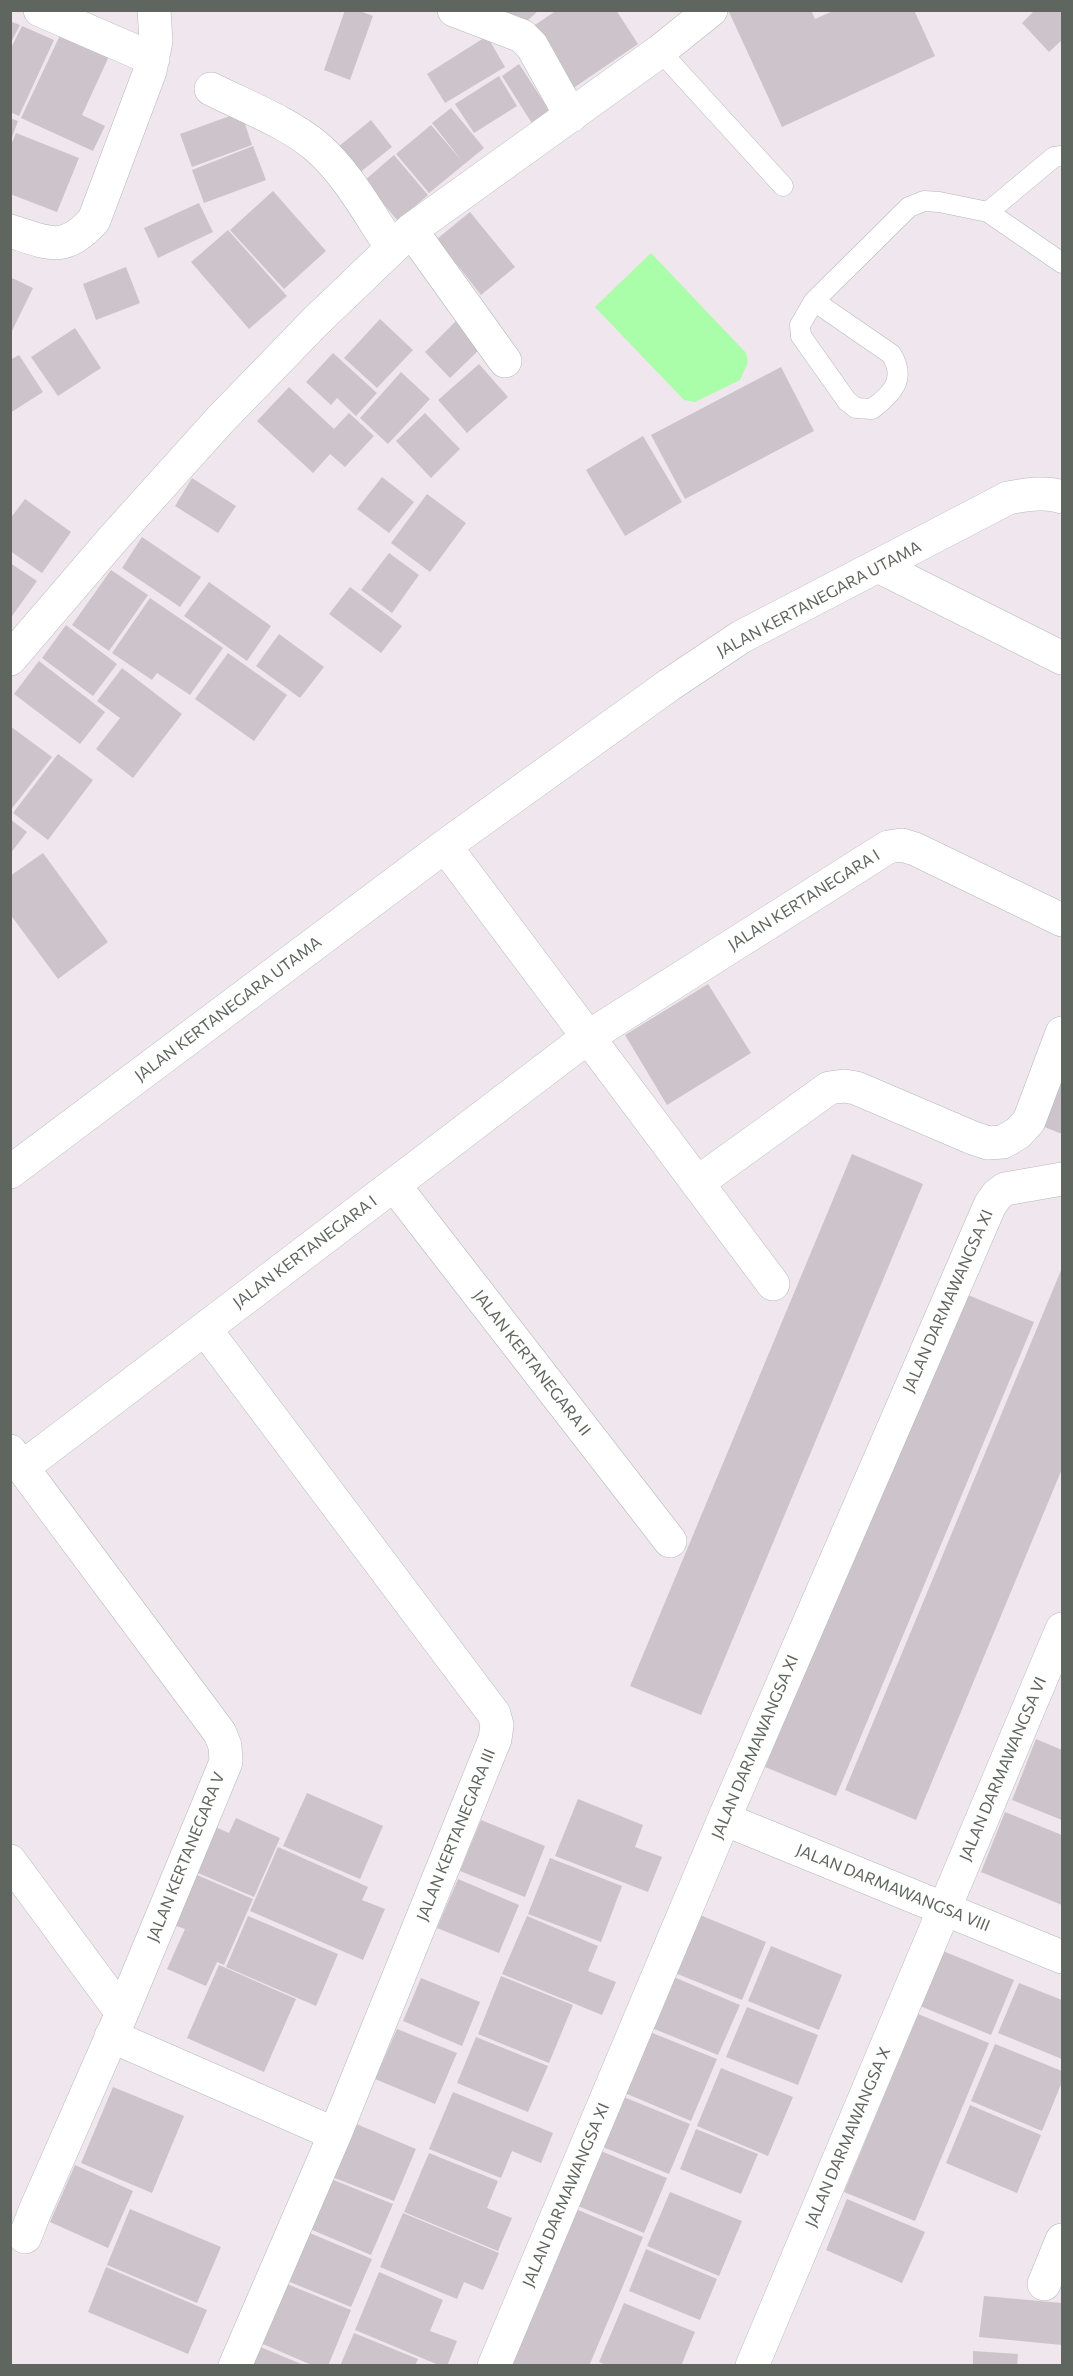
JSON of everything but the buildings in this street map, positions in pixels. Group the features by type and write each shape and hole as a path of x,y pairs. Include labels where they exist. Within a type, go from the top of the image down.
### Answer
{"street":[{"path":"40,10 153,59"},
{"path":"10,231 48,243 64,243 81,235 94,220 153,59 156,41 154,10"},
{"path":"454,10 522,36 532,46 571,116"},
{"path":"10,659 112,540 219,421 315,322 401,239 660,51 711,10"},
{"path":"211,89 295,132 315,146 401,239 505,361"},
{"name":"JALAN KERTANEGARA UTAMA","path":"10,1172 445,846 669,685 741,638 1008,498 1026,495 1062,497"},
{"path":"878,566 1062,658"},
{"name":"JALAN KERTANEGARA I","path":"17,1459 205,1329 588,1037 888,847 902,845 915,849 1062,920"},
{"path":"445,846 773,1284"},
{"path":"697,1183 829,1088 844,1086 856,1088 973,1138 988,1143 1003,1142 1018,1133 1029,1121 1062,1033"},
{"name":"JALAN DARMAWANGSA XI","path":"494,2366 724,1819 990,1205 1005,1189 1062,1179"},
{"name":"JALAN KERTANEGARA II","path":"394,1185 670,1541"},
{"name":"JALAN KERTANEGARA III","path":"205,1329 494,1714 496,1725 495,1739 335,2134 235,2366"},
{"name":"JALAN KERTANEGARA V","path":"17,1459 220,1733 225,1746 226,1762 117,2025 24,2217"},
{"name":"JALAN DARMAWANGSA VI","path":"944,1908 1051,1687 1062,1629"},
{"name":"JALAN DARMAWANGSA VIII","path":"724,1819 1062,1957"},
{"path":"10,1861 117,2025 335,2134"},
{"name":"JALAN DARMAWANGSA X","path":"752,2366 944,1908"},
{"path":"1044,2283 1062,2240"}],"lane":[{"path":"660,51 783,186"},
{"path":"988,212 1054,157 1062,156"},
{"path":"814,301 891,354 897,362 896,385 889,397 872,410 856,408 848,401 801,336 800,325 814,301 909,207 924,201 988,212 1062,263"}],"shaded area":[{"path":"651,253 746,353 748,362 740,380 695,402 684,400 595,307"}]}
